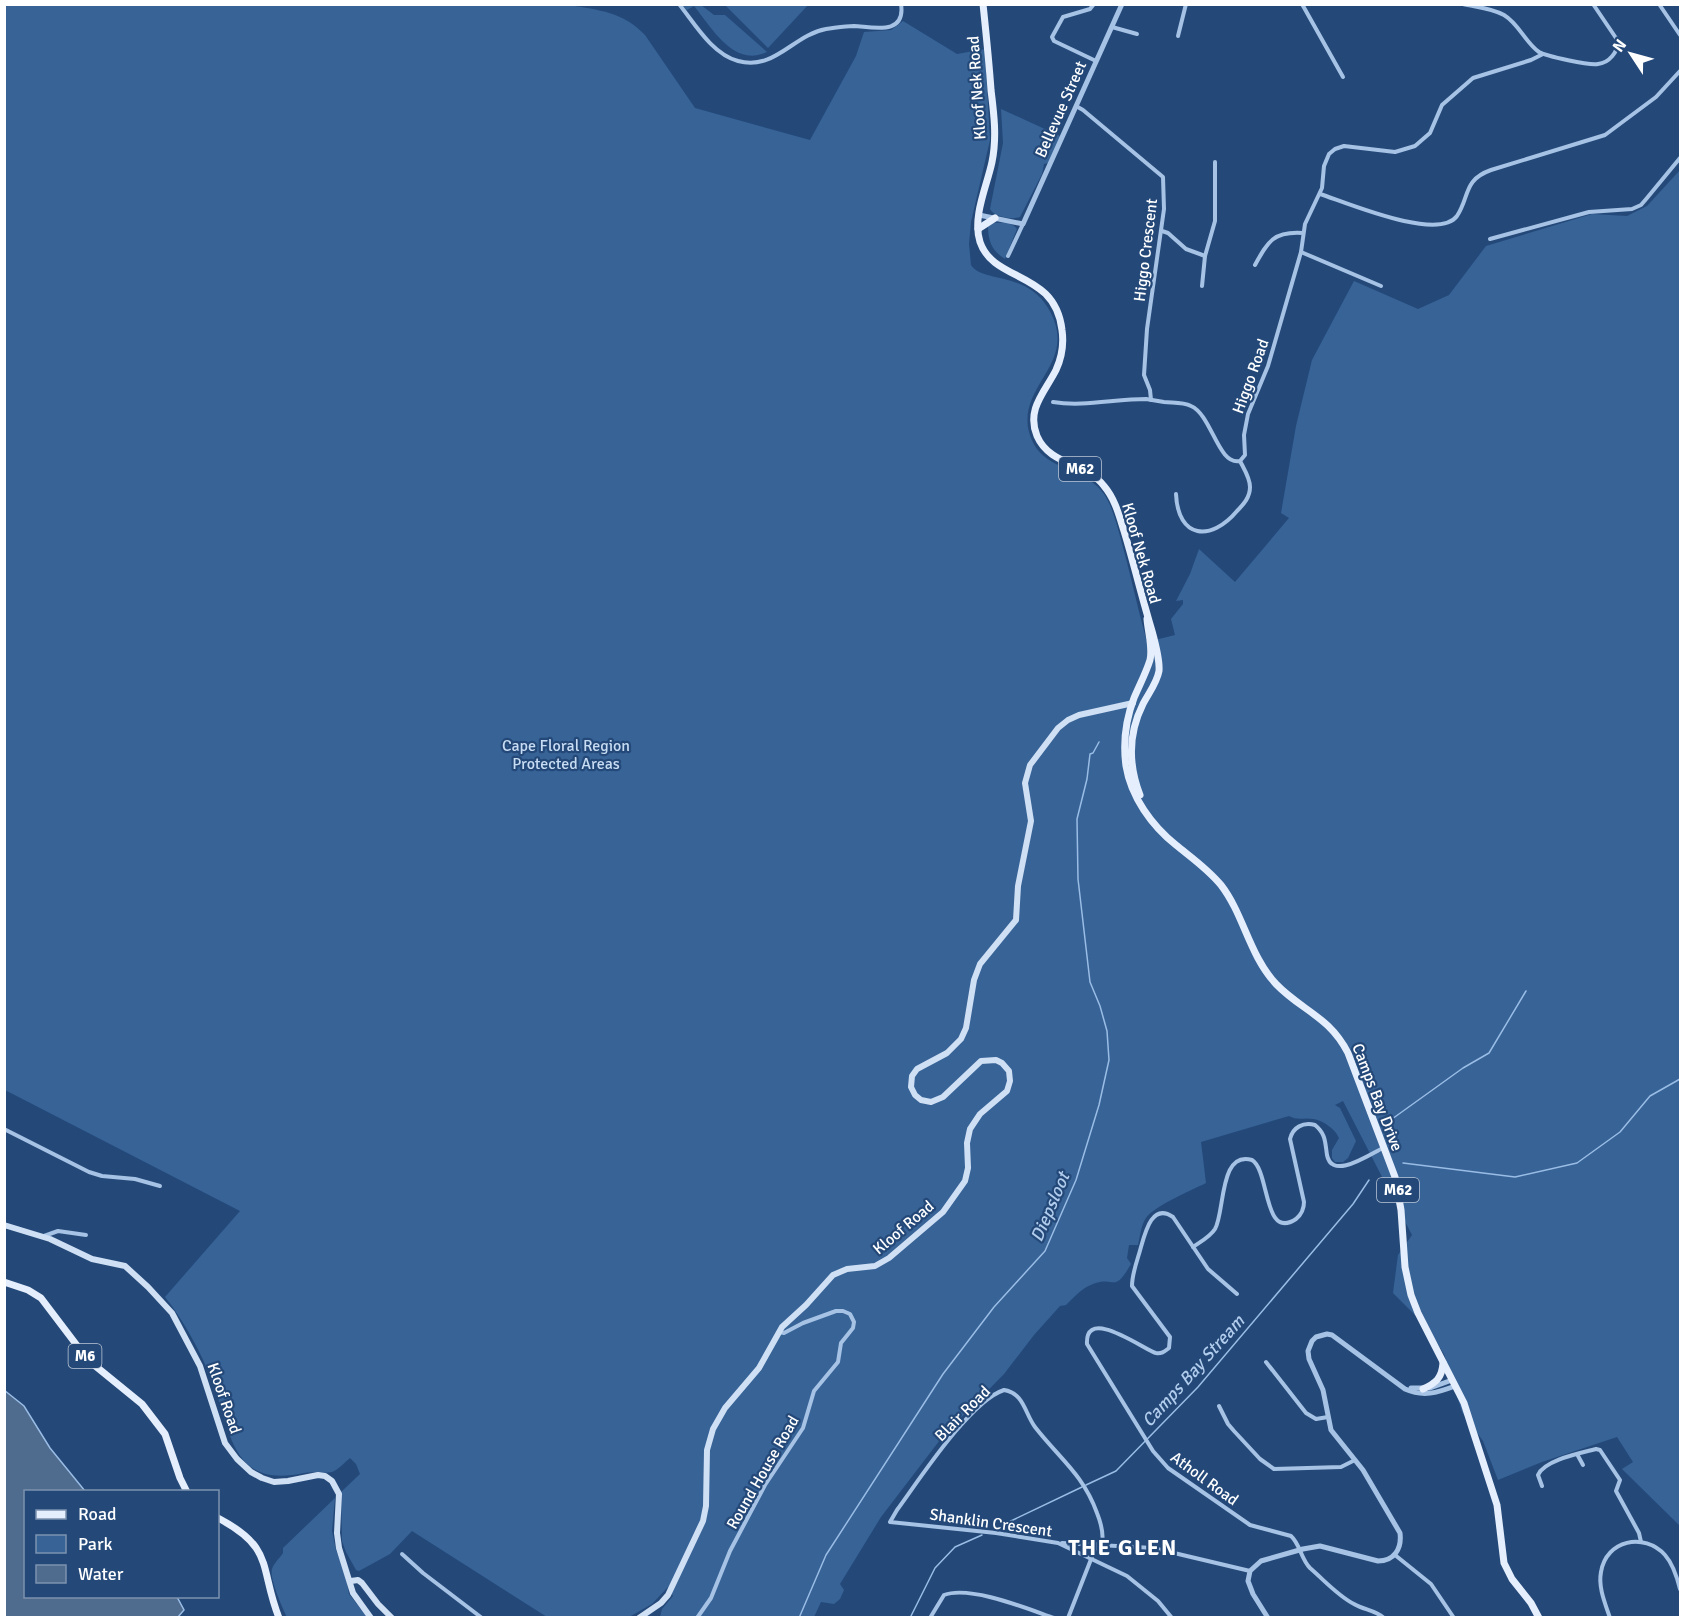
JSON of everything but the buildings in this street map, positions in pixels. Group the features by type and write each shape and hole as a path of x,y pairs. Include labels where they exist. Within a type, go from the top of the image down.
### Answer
{"main road":[{"name":"Kloof Nek Road","path":"983,4 995,137 992,163 979,215 978,229 981,244 992,260 1041,289 1059,314 1062,328 1062,353 1055,372 1037,402 1034,416 1035,429 1050,454 1099,480 1109,492 1116,506 1132,556 1147,619 1151,653 1144,675"},
{"path":"978,229 995,218"},
{"name":"Kloof Nek Road","path":"1147,619 1152,632 1158,675"},
{"path":"1144,675 1151,672 1158,675"},
{"name":"M62","path":"1140,686 1144,675"},
{"name":"M62","path":"1149,693 1158,675"},
{"path":"1140,686 1144,692 1149,693"},
{"name":"Camps Bay Drive","path":"1140,686 1127,723 1126,764 1132,789 1164,835 1219,883 1269,975 1283,990 1320,1017 1338,1035 1353,1063 1398,1192 1405,1267 1410,1293 1464,1403 1495,1494 1504,1563 1512,1579 1539,1617"},
{"path":"1133,703 1149,693"},
{"name":"Camps Bay Drive","path":"1146,812 1133,778 1131,754 1134,728 1149,693"},
{"name":"Kloof Road","path":"639,1617 659,1604 669,1594 702,1523 705,1509 707,1450 715,1424 727,1406 756,1373 779,1332 788,1320 806,1305 836,1273 847,1269 875,1266 889,1258 943,1212 965,1181 970,1129 980,1114 1007,1091 1010,1078 1008,1069 996,1060 981,1061 943,1097 933,1102 922,1101 915,1095 911,1084 912,1076 917,1069 947,1053 961,1039 966,1028 974,980 980,964 1016,920 1018,886 1030,821 1025,783 1031,764 1058,728 1068,720 1079,715 1133,703"},
{"name":"Kloof Road","path":"4,1225 43,1237 84,1257 128,1268 165,1304 204,1373 225,1443 244,1467 254,1475 270,1481 288,1481 318,1475 327,1477 334,1483 339,1494 338,1540 351,1581"},
{"name":"M6","path":"4,1282 28,1290 41,1298 88,1360 142,1404 165,1434 186,1490"},
{"path":"1423,1389 1440,1378 1443,1360"},
{"path":"219,1519 236,1528 259,1550 279,1617"},
{"path":"372,1617 353,1593 351,1581 358,1580 362,1583 378,1604 392,1617"}],"street":[{"path":"679,4 722,53 733,59 752,63 777,56 807,35 818,31 845,26 890,27 897,24 901,17 901,4"},
{"path":"1094,4 1090,9 1062,17 1052,38 1096,60"},
{"name":"Bellevue Street","path":"1008,256 1122,4"},
{"path":"1178,36 1186,4"},
{"path":"1302,4 1343,77"},
{"path":"1463,4 1505,15 1532,46 1543,54 1596,65 1609,59 1617,49 1618,41 1593,4"},
{"path":"1659,5 1680,34"},
{"path":"1112,27 1137,34"},
{"name":"Higgo Road","path":"1053,402 1152,400 1193,406 1204,417 1224,454 1234,462 1240,462 1245,455 1244,435 1248,414 1269,366 1301,252 1305,224 1320,194 1325,162 1335,149 1344,146 1352,145 1395,152 1415,146 1430,133 1442,105 1473,78 1535,59 1543,54"},
{"path":"1320,194 1415,224 1449,223 1458,214 1470,186 1482,174 1605,135 1656,98 1680,71"},
{"name":"Higgo Crescent","path":"1076,106 1162,175 1165,202 1147,328 1144,375 1152,400"},
{"path":"1490,239 1589,212 1632,209 1641,205 1680,158"},
{"path":"1202,286 1205,256 1215,221 1215,162"},
{"path":"979,215 1023,224"},
{"path":"1162,231 1168,233 1186,249 1205,256"},
{"path":"1255,265 1266,245 1274,238 1288,233 1303,234"},
{"path":"1301,252 1381,286"},
{"path":"1176,494 1182,519 1189,527 1199,530 1215,530 1223,526 1245,503 1249,495 1250,482 1240,462"},
{"path":"1193,1247 1215,1228 1228,1173 1233,1163 1240,1159 1252,1160 1260,1168 1270,1211 1274,1218 1284,1222 1295,1220 1299,1216 1304,1208 1304,1202 1290,1139 1293,1131 1301,1125 1315,1125 1323,1132 1327,1157 1334,1166 1345,1166 1384,1148"},
{"path":"4,1129 95,1174 135,1179 160,1186"},
{"name":"Atholl Road","path":"1237,1294 1208,1269 1173,1217 1166,1214 1157,1215 1148,1223 1132,1286 1134,1292 1170,1337 1167,1350 1155,1353 1130,1338 1102,1329 1093,1330 1087,1338 1089,1347 1163,1463 1250,1526 1291,1536 1308,1566 1350,1601 1384,1617"},
{"path":"43,1237 58,1231 86,1235"},
{"name":"Round House Road","path":"697,1617 711,1598 730,1551 765,1485 803,1428 814,1391 838,1362 841,1342 853,1328 854,1322 850,1314 836,1311 784,1333 779,1332"},
{"path":"1268,1617 1250,1588 1248,1576 1261,1561 1320,1546 1385,1561 1395,1555 1400,1544 1400,1533 1367,1476 1333,1433 1323,1390 1308,1355 1309,1345 1316,1337 1327,1334 1336,1337 1407,1390 1423,1394 1436,1393 1454,1383"},
{"path":"1266,1362 1306,1413 1316,1419 1328,1417"},
{"path":"1398,1383 1415,1390 1454,1383"},
{"name":"Blair Road","path":"890,1522 949,1439 988,1399 1004,1390 1020,1398 1033,1425 1083,1482 1103,1531 1099,1544"},
{"path":"1219,1406 1234,1431 1260,1459 1274,1469 1341,1467 1355,1460"},
{"path":"1542,1486 1538,1475 1540,1470 1577,1454 1596,1449 1602,1451 1620,1480 1616,1491 1639,1533 1641,1542"},
{"path":"1577,1454 1583,1465"},
{"name":"Shanklin Crescent","path":"890,1522 983,1531 1058,1543 1133,1580 1158,1601 1172,1617"},
{"path":"1610,1617 1600,1584 1604,1562 1612,1550 1618,1546 1641,1542 1654,1547 1667,1558 1674,1569 1680,1589"},
{"path":"1058,1543 1153,1548 1250,1571"},
{"path":"1068,1617 1091,1558 1099,1544"},
{"path":"402,1554 423,1573 482,1617"},
{"path":"1395,1555 1431,1584 1454,1617"},
{"path":"930,1617 944,1595 958,1593 997,1599 1054,1617"},
{"path":"935,1608 938,1617"}],"green space":[{"path":"725,4 809,4 768,48 725,5"},
{"name":"Cape Floral Region Protected Areas","path":"5,5 569,5 610,13 637,27 645,35 695,108 810,140 856,56 864,32 891,30 903,21 957,54 985,49 990,140 971,222 969,244 971,265 985,274 1028,288 1039,296 1048,308 1056,327 1057,344 1053,359 1032,400 1028,415 1029,432 1042,455 1085,477 1095,484 1107,499 1114,514 1147,642 1175,635 1171,619 1183,604 1183,600 1176,601 1190,574 1199,549 1235,582 1289,518 1281,513 1296,426 1312,360 1354,281 1418,309 1449,295 1486,246 1592,214 1627,216 1647,206 1680,170 1680,1526 1622,1469 1633,1462 1617,1437 1542,1462 1498,1480 1483,1441 1462,1412 1444,1354 1426,1326 1393,1293 1398,1255 1412,1235 1343,1101 1335,1105 1340,1108 1356,1141 1348,1158 1343,1162 1335,1162 1332,1158 1332,1150 1339,1138 1329,1126 1317,1120 1289,1116 1201,1142 1206,1183 1150,1213 1142,1228 1138,1245 1129,1245 1127,1258 1131,1264 1121,1279 1117,1282 1106,1281 1089,1286 1066,1305 1060,1306 1004,1374 943,1436 881,1517 840,1584 844,1590 840,1599 834,1604 821,1602 814,1617 660,1617 662,1609 673,1596 668,1587 652,1604 629,1617 547,1617 412,1531 390,1554 359,1571 356,1570 342,1541 341,1492 360,1474 356,1464 350,1458 332,1472 307,1472 280,1476 261,1473 248,1464 230,1437 212,1381 197,1348 165,1297 240,1211 5,1090"},
{"path":"682,5 701,5 714,15 725,15 767,52 755,56 744,55 734,50 716,34 694,6 687,10"},
{"path":"1001,109 1060,136 1048,163 1044,164 1042,174 1020,217 1017,218 999,216 990,209 1003,143"},
{"path":"990,223 1009,224 1017,229 1005,259 997,253 990,241 988,226"},
{"path":"335,1498 332,1531 336,1550 345,1572 349,1594 367,1617 287,1617 274,1586 272,1569 283,1553 283,1548"}],"water":[{"path":"4,1390 24,1406 50,1448 84,1490 24,1490 24,1598 178,1598 184,1610 178,1617 5,1617"}],"waterway":[{"name":"Diepsloot","path":"799,1618 826,1555 943,1374 994,1307 1045,1251 1076,1180 1099,1105 1109,1060 1107,1031 1090,982 1078,879 1077,819 1087,779 1090,754 1099,742"},
{"name":"Camps Bay Stream","path":"1392,1119 1463,1068 1489,1053 1526,991"},
{"name":"Camps Bay Stream","path":"1403,1163 1515,1177 1577,1163 1620,1132 1650,1096 1680,1079"},
{"name":"Camps Bay Stream","path":"1086,1485 1116,1471 1198,1387 1353,1204 1369,1180"},
{"name":"Camps Bay Stream","path":"994,1529 1082,1487"},
{"name":"Camps Bay Stream","path":"910,1618 935,1568 955,1547 982,1535"}],"district":[{"name":"THE GLEN","path":"1123,1547"}]}
